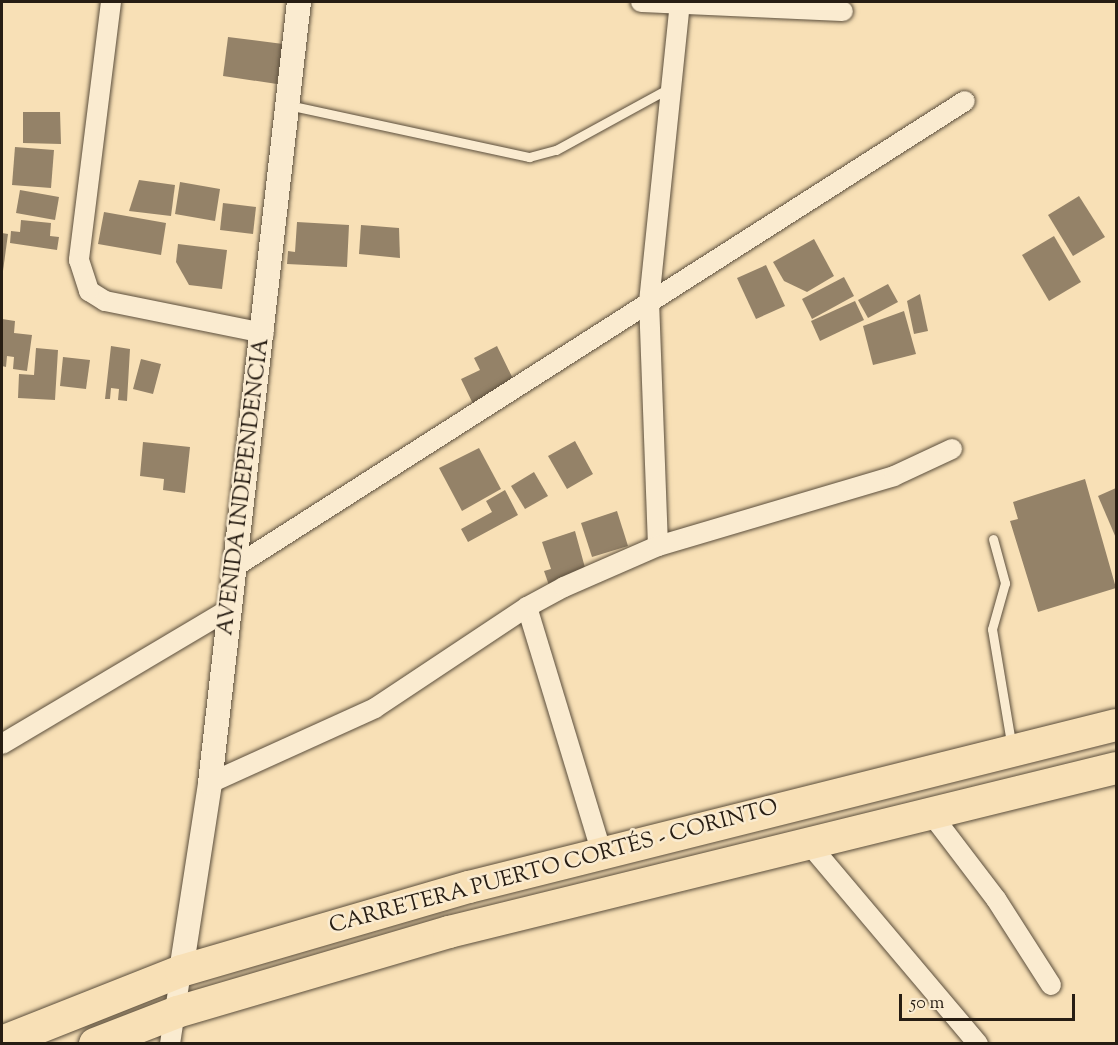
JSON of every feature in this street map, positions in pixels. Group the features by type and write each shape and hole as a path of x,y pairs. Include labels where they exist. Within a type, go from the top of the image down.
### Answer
{"highway":[{"name":"CARRETERA PUERTO CORTÉS - CORINTO","path":"2,1042 181,971 469,886 1116,725"},
{"name":"CARRETERA PUERTO CORTÉS - CORINTO","path":"95,1044 177,1012 449,932 1116,768"}],"street":[{"path":"111,2 79,260 89,291 105,301 264,333"},
{"name":"AVENIDA INDEPENDENCIA","path":"181,971 210,783 233,568 264,333 299,2"},
{"path":"641,2 843,11"},
{"path":"658,546 649,302 673,86 679,3"},
{"path":"233,568 965,101"},
{"path":"210,783 375,708 527,607 658,546 894,476 952,449"},
{"path":"527,607 602,854"},
{"path":"2,744 229,609"},
{"path":"932,815 996,899 1051,985"},
{"path":"810,844 978,1044"},
{"path":"170,1044 177,1012 181,971"}],"lane":[{"path":"288,105 529,157 556,150 673,86"},
{"path":"993,539 1005,583 992,629 1012,750"}],"building":[{"path":"228,37 283,44 277,84 223,76"},
{"path":"23,112 60,112 61,144 23,143"},
{"path":"15,147 54,150 51,188 12,185"},
{"path":"139,180 175,185 171,216 129,211"},
{"path":"180,182 220,189 215,221 175,214"},
{"path":"20,190 59,197 55,220 16,213"},
{"path":"1079,196 1105,237 1073,256 1048,215"},
{"path":"223,203 256,207 253,234 220,230"},
{"path":"104,212 166,223 161,255 98,244"},
{"path":"21,220 51,223 50,236 59,237 57,250 10,243 11,231 20,232"},
{"path":"297,222 349,225 347,267 287,264 288,251 295,252"},
{"path":"361,225 399,228 400,258 359,254"},
{"path":"2,233 8,234 3,271 2,271"},
{"path":"1054,236 1081,282 1049,301 1022,255"},
{"path":"814,239 834,276 807,292 784,281 773,262"},
{"path":"178,244 227,250 222,289 189,285 176,262"},
{"path":"766,265 785,306 756,319 737,278"},
{"path":"844,277 854,296 812,319 802,299"},
{"path":"888,284 898,302 868,318 858,300"},
{"path":"920,294 928,331 914,334 907,301"},
{"path":"855,301 864,320 820,341 811,321"},
{"path":"904,311 916,354 873,365 863,326"},
{"path":"2,319 15,321 14,333 32,335 27,371 13,369 14,357 7,356 6,367 2,366"},
{"path":"111,346 130,349 127,401 118,400 119,389 111,388 110,399 105,399"},
{"path":"497,346 516,385 474,406 461,379 480,370 474,358"},
{"path":"36,348 58,350 55,400 18,398 19,374 34,375"},
{"path":"63,357 90,360 86,389 60,386"},
{"path":"141,359 161,364 153,394 133,389"},
{"path":"575,441 593,474 567,489 548,456"},
{"path":"143,442 190,447 185,493 163,490 164,479 140,476"},
{"path":"479,448 501,489 462,511 439,468"},
{"path":"534,472 548,496 525,509 511,486"},
{"path":"1085,479 1116,588 1038,612 1010,521 1018,519 1013,502"},
{"path":"1116,488 1116,538 1098,496"},
{"path":"505,490 518,515 468,542 461,529 492,512 486,501"},
{"path":"617,511 628,546 592,557 581,523"},
{"path":"575,531 587,575 551,591 544,571 551,569 542,542"}]}
